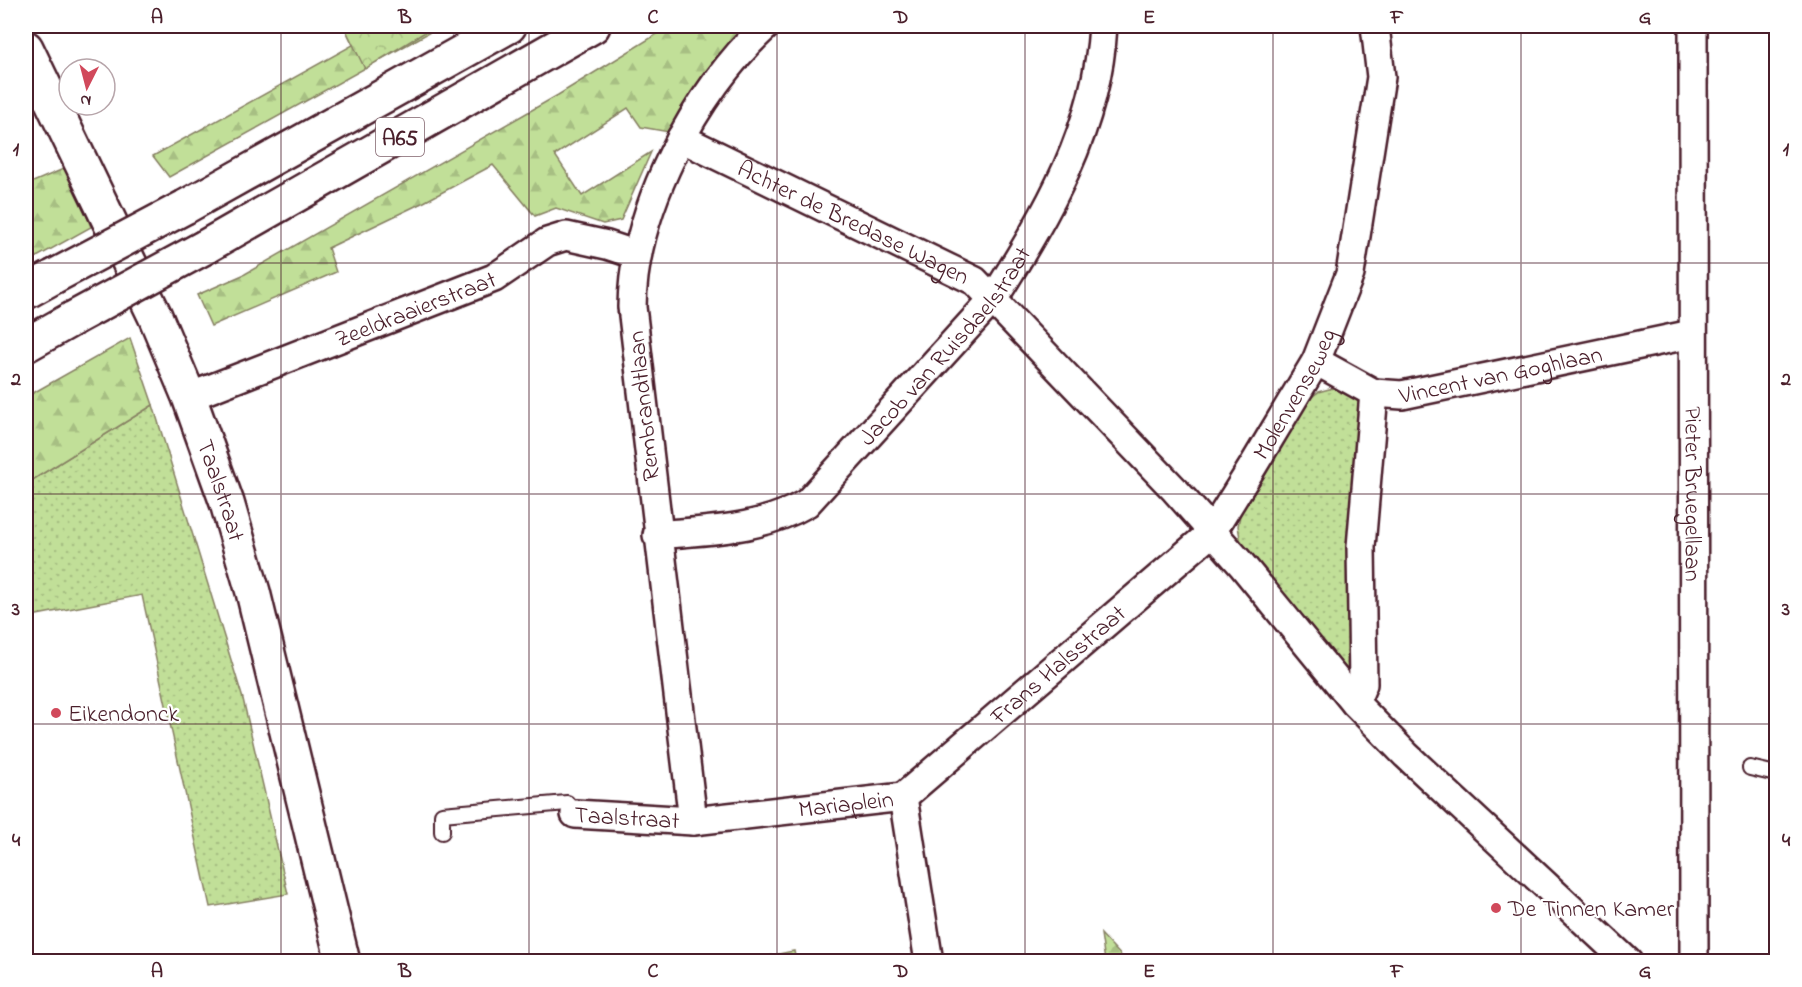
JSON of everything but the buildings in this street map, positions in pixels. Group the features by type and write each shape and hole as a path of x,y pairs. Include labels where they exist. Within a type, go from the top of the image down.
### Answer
{"main road":[{"name":"A65","path":"39,284 184,207 509,26"},
{"name":"A65","path":"26,345 205,247 593,26"},
{"name":"Taalstraat","path":"26,48 105,209 189,397 227,503 253,592 343,962"}],"street":[{"name":"Rembrandtlaan","path":"693,821 657,535 632,307 632,282 648,213 681,138 719,75 766,26"},
{"name":"Jacob van Ruisdaelstraat","path":"657,535 751,525 787,514 807,502 994,298 1017,261 1076,152 1092,103 1103,26"},
{"name":"Molenvenseweg","path":"1212,532 1316,361 1350,274 1381,77 1376,26"},
{"name":"Pieter Bruegellaan","path":"1693,26 1694,962"},
{"name":"Achter de Bredase Wagen","path":"681,138 975,281 994,298 1212,532"},
{"name":"Zeeldraaierstraat","path":"189,397 494,278 547,242 566,236 607,245 637,255"},
{"name":"Vincent van Goghlaan","path":"1316,361 1374,393 1402,395 1692,334"},
{"path":"1355,704 1364,684 1361,547 1374,393"},
{"path":"1212,532 1355,704 1406,755 1628,962"},
{"name":"Frans Halsstraat","path":"903,797 1212,532"},
{"name":"Mariaplein","path":"693,821 903,797 929,962"},
{"name":"Taalstraat","path":"575,814 693,821"}],"lane":[{"path":"1750,768 1776,774"},
{"name":"Taalstraat","path":"442,832 442,814 567,803 575,814"}],"green space":[{"path":"344,26 441,26 169,177 153,156 353,45"},
{"path":"344,26 435,26 365,69"},
{"path":"670,26 746,26 704,76 669,132 641,127 628,108 555,155 582,196 651,152 621,220 603,224 556,208 535,216 493,165 424,202 328,248 336,272 211,326 197,295 245,274 558,95"},
{"path":"68,167 91,227 26,263 26,185"},
{"path":"130,338 153,405 26,484 26,397"},
{"path":"1333,388 1352,393 1361,401 1351,681 1241,544 1238,526 1241,509 1304,404 1318,392"},
{"path":"153,405 243,699 288,894 210,907 142,595 26,617 26,484"},
{"path":"1101,934 1126,961 1105,961"},
{"path":"794,951 796,961 744,961"}],"place":[{"name":"Eikendonck","path":"56,713"},
{"name":"De Tinnen Kamer","path":"1496,908"}]}
